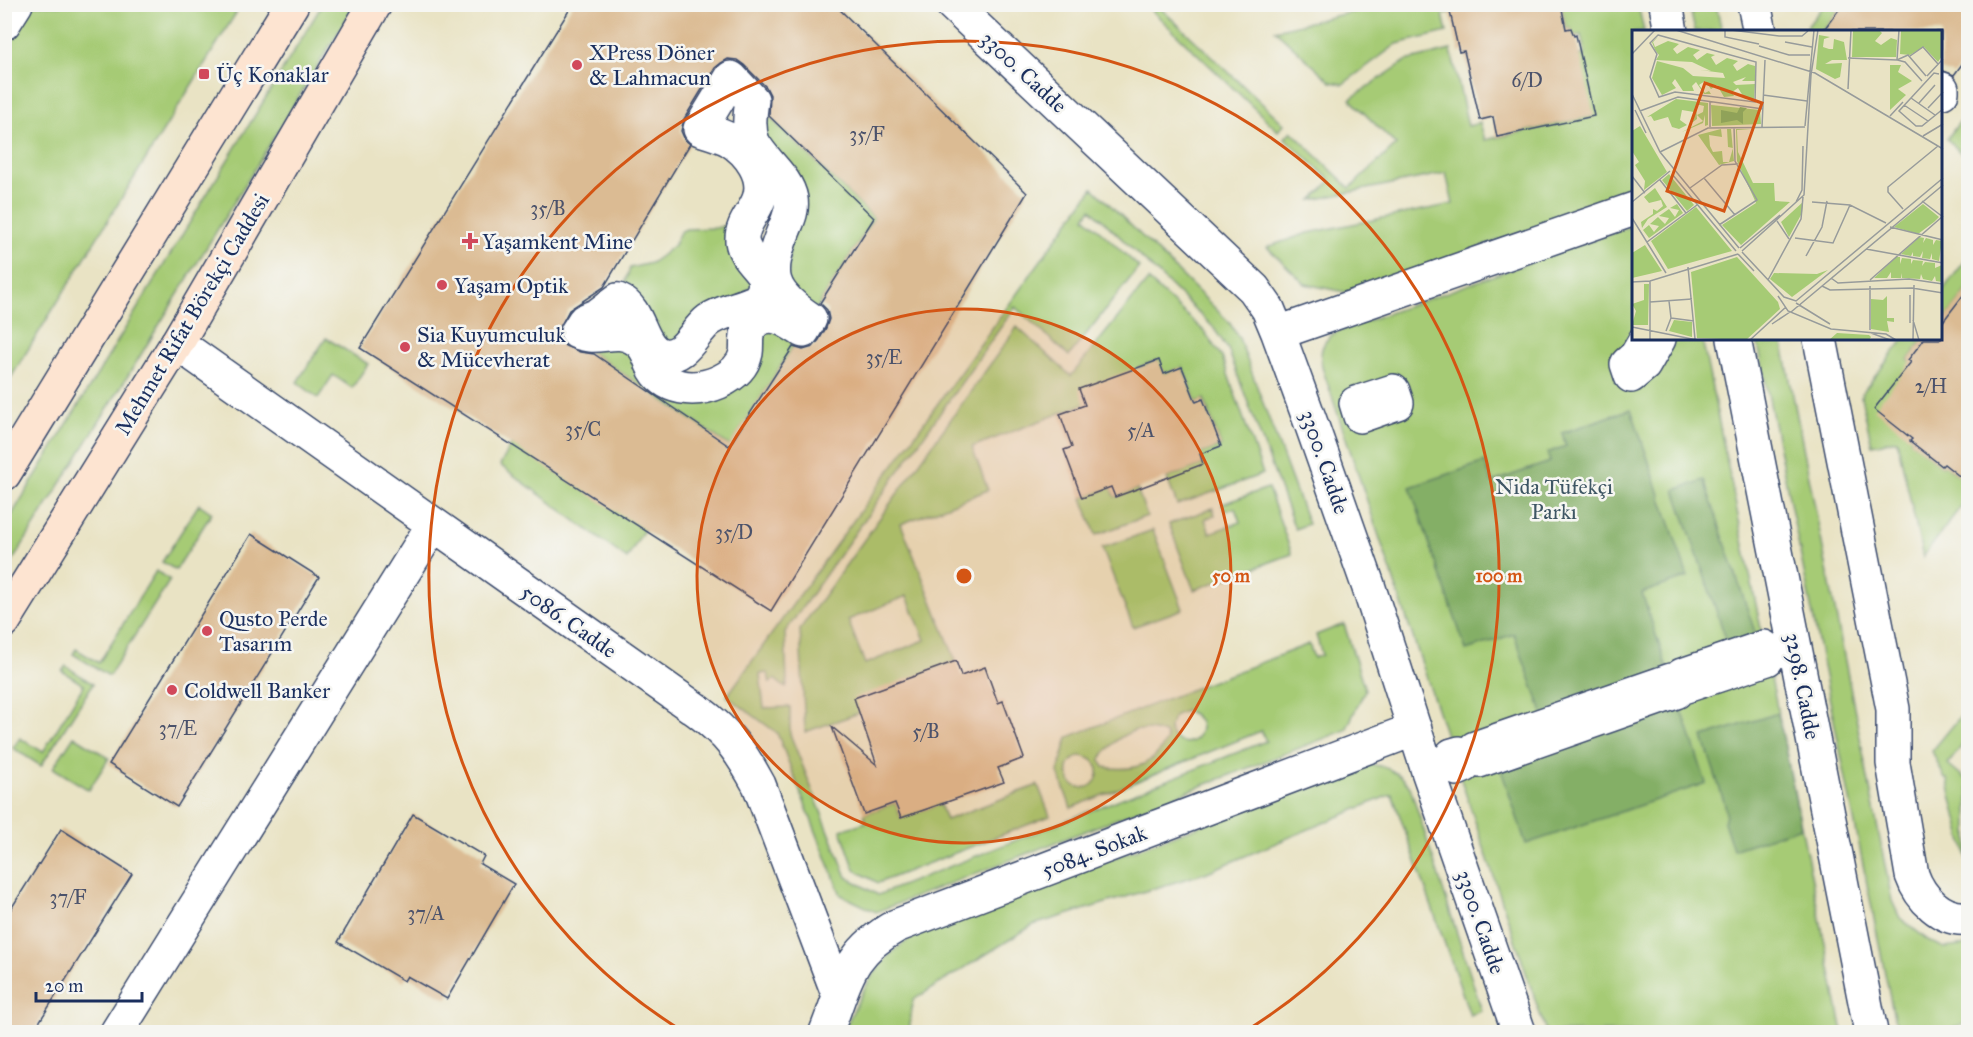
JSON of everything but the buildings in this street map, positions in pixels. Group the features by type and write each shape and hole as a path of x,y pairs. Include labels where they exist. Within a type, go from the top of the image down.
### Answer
{"main road":[{"path":"4,474 292,4"},
{"name":"Mehmet Rifat Börekçi Caddesi","path":"4,621 177,344 375,4"}],"street":[{"path":"4,23 16,4"},
{"name":"3300. Cadde","path":"952,4 1254,289 1268,309 1368,585 1519,1032"},
{"path":"1666,4 1671,30"},
{"path":"1754,4 1760,30"},
{"path":"731,78 753,100 750,135 788,188 791,197 791,214 775,251 772,265 780,294 787,303 810,319 803,331 774,315 758,320 751,325 747,335 746,354 735,373 701,388 687,389 670,383 662,377 652,365 646,349 634,338 619,333 592,337 577,332 584,321 598,315 618,300 629,306 647,342 653,349 660,354 672,354 680,352 706,321 721,312 754,302 763,292 764,276 748,257 742,239 744,226 760,197 759,174 752,159 741,148 730,140 700,129 731,78"},
{"path":"1278,333 1632,210"},
{"path":"1645,340 1636,356 1627,364 1631,376 1644,365 1658,340"},
{"name":"3298. Cadde","path":"1734,340 1871,1032"},
{"path":"1820,340 1893,709 1893,763 1912,875 1916,887 1931,905 1951,916 1968,918"},
{"name":"5086. Cadde","path":"177,344 698,711 728,736 745,759 759,784 839,996"},
{"path":"117,1032 433,525"},
{"path":"1671,680 1676,693 1466,758 1475,748 1671,680"},
{"name":"5084. Sokak","path":"826,1032 855,961 877,937 896,926 1415,729"}],"green space":[{"path":"33,5 241,5 5,387 5,51"},
{"path":"322,5 355,5 5,573 5,526"},
{"path":"1146,5 1157,5 1284,124 1278,131"},
{"path":"1382,5 1486,5 1443,14 1447,32 1397,44 1343,84 1331,82 1275,30"},
{"path":"1561,5 1638,5 1644,30 1632,30 1632,194 1350,293 1305,284 1267,247 1308,233 1453,204 1446,173 1312,200 1331,181 1285,138 1291,131 1350,188 1396,145 1350,99 1406,61 1451,50 1468,126 1480,123 1485,140 1593,116 1579,56 1585,54 1581,35 1574,36 1571,28 1566,29"},
{"path":"1689,5 1716,5 1722,30 1695,30"},
{"path":"1824,5 1838,5 1835,9 1838,11 1823,30 1805,30"},
{"path":"752,100 874,218 810,319 787,303 791,214"},
{"path":"1968,110 1968,160 1947,139"},
{"path":"1093,188 1229,322 1239,338 1308,524 1295,529 1228,349 1213,327 1091,209 1085,217 1139,267 1069,356 1015,307 785,632 786,688 774,679 770,683 768,673 760,674 764,708 790,707 790,734 847,877 878,895 1266,741 1261,731 1071,808 1058,772 1068,737 1309,644 1314,658 1322,655 1316,635 1344,624 1365,690 1346,730 876,912 841,895 777,733 727,696","holes":["1185,711 1196,716 1201,728 1199,735 1186,743 1176,739 1169,728 1175,715","1148,730 1165,733 1167,739 1156,755 1141,765 1124,769 1104,767 1100,760 1107,750 1115,741 1130,732","1082,756 1097,765 1097,778 1087,787 1079,787 1071,783 1069,778 1070,762"]},
{"path":"730,224 764,276 672,354 623,290 630,268 651,263 674,245 680,232 686,229 716,228"},
{"name":"Nida Tüfekçi Parkı","path":"1632,226 1632,340 1702,340 1843,1032 1546,1032 1322,367 1323,347 1327,339 1336,332"},
{"path":"1968,257 1968,289 1947,317 1943,315 1943,290"},
{"path":"1148,280 1204,331 1222,357 1263,474 1177,505 1167,478 1203,464 1200,454 1221,446 1204,399 1196,402 1183,367 1164,374 1158,360 1139,367 1144,381 972,447 988,490 901,524 956,661 929,671 859,713 805,732 800,629 1017,327 1071,376","holes":["907,596 925,640 865,664 848,620"]},
{"path":"751,325 803,331 730,446 572,339 601,336 652,365 718,382"},
{"path":"326,338 368,364 352,388 333,375 318,398 297,382"},
{"path":"1757,340 1782,340 1892,901 1900,918 1928,940 1944,948 1968,945 1968,1023 1929,1033 1914,1033 1903,1029 1894,1018"},
{"path":"1903,340 1923,340 1908,360 1911,362 1911,441 1968,483 1968,497 1923,557 1897,440 1872,445 1862,393"},
{"path":"1631,409 1688,577 1642,593 1671,680 1546,723 1514,634 1466,650 1410,487 1485,462 1492,482 1550,462 1547,453 1566,446 1562,433"},
{"path":"512,444 645,528 627,559 500,465"},
{"path":"1704,480 1756,635 1728,645 1675,490"},
{"path":"1111,487 1115,497 1137,489 1147,516 1096,535 1082,498"},
{"path":"1268,488 1292,554 1194,590 1169,524 1213,508 1215,515 1205,519 1210,533 1240,522 1235,508 1225,511 1222,504"},
{"path":"199,504 212,513 176,570 162,562"},
{"path":"1153,530 1183,609 1133,627 1102,548"},
{"path":"156,571 170,580 109,676 73,654 76,649 99,663"},
{"path":"66,666 93,684 41,766 13,748 20,738 43,752 84,685 62,671"},
{"path":"1676,692 1706,783 1526,844 1496,755"},
{"path":"1968,707 1968,738 1948,764 1968,781 1968,862 1947,779 1932,751"},
{"path":"1778,713 1801,827 1733,850 1724,822 1725,805 1703,737"},
{"path":"74,736 109,758 89,790 53,768"},
{"path":"1366,764 1391,770 1410,787 1482,1011 1470,1015 1392,794 1205,873 1033,925 913,1000 909,1032 843,1032 865,988 879,967 905,942 936,924"},
{"path":"1038,785 1050,816 878,883 855,870 841,830 866,822 864,814 895,803 901,818 940,804 946,820"}],"place":[{"name":"XPress Döner & Lahmacun","path":"577,65"},
{"name":"Üç Konaklar","path":"204,74"},
{"name":"Yaşamkent Mine","path":"470,241"},
{"name":"Yaşam Optik","path":"442,285"},
{"name":"Sia Kuyumculuk & Mücevherat","path":"405,347"},
{"name":"Qusto Perde Tasarım","path":"207,631"},
{"name":"Coldwell Banker","path":"172,690"}]}
